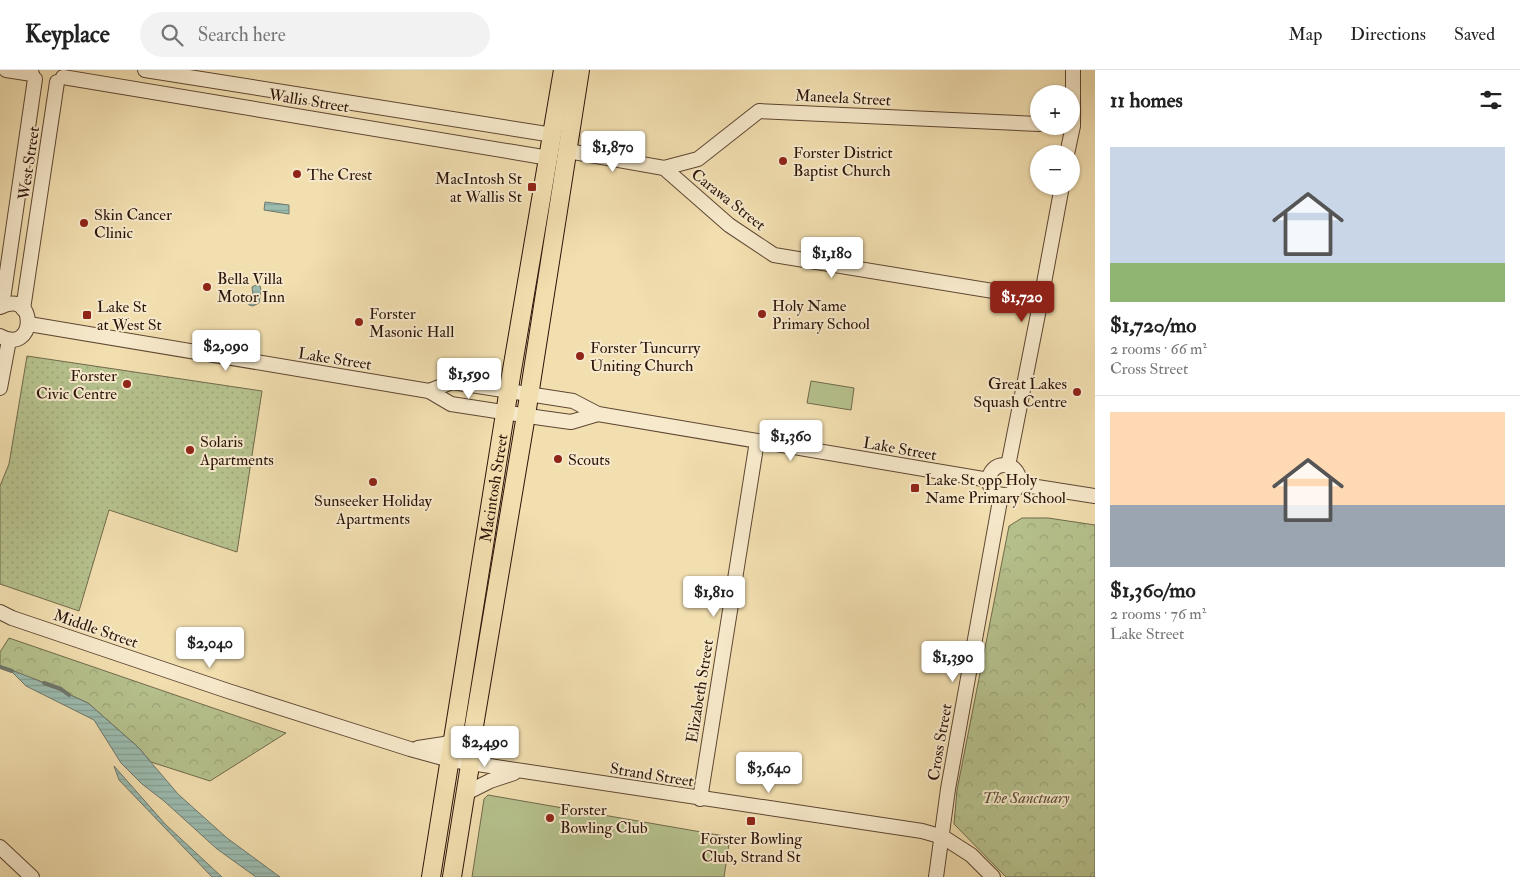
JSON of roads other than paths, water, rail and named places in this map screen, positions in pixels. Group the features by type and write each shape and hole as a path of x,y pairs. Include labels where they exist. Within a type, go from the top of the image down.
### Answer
{"main road":[{"name":"Macintosh Street","path":"432,877 508,392 563,70"},
{"name":"Macintosh Street","path":"452,877 466,793 473,732 526,416 580,70"}],"street":[{"path":"6,70 32,74"},
{"name":"Wallis Street","path":"145,70 553,135"},
{"path":"1073,70 1073,85"},
{"name":"Wallis Street","path":"32,74 46,84 62,76 549,158"},
{"name":"West Street","path":"1,306 32,74"},
{"name":"West Street","path":"23,308 62,76"},
{"name":"Maneela Street","path":"664,168 698,159 758,111 1030,124"},
{"path":"568,151 664,168"},
{"name":"Carawa Street","path":"664,168 729,225 774,255 1041,299"},
{"path":"1008,466 1060,195"},
{"path":"0,388 4,338 20,338 27,330 29,324 28,316 23,308 13,304 1,306"},
{"name":"Lake Street","path":"29,324 429,391 451,404 526,416 571,422 598,414"},
{"name":"Lake Street","path":"429,391 452,382 573,401 598,414 989,480"},
{"name":"Elizabeth Street","path":"700,799 757,441"},
{"path":"1012,467 1018,475 1018,484 1010,494 1001,495 992,490 989,480 991,471 995,468 1012,467"},
{"path":"1018,484 1095,496"},
{"name":"Cross Street","path":"936,877 948,789 1001,495"},
{"name":"Middle Street","path":"0,612 21,621 410,749 470,765"},
{"name":"Middle Street","path":"410,749 452,741"},
{"name":"Strand Street","path":"470,765 943,836 971,855 993,877"},
{"path":"466,793 490,781 518,772"},
{"path":"0,847 32,877"}],"waterway":[{"path":"0,667 12,671"},
{"path":"44,683 61,689 69,695"}],"place":[{"name":"Forster District Baptist Church","path":"783,161"},
{"name":"The Crest","path":"297,174"},
{"name":"MacIntosh St at Wallis St","path":"532,187"},
{"name":"Skin Cancer Clinic","path":"84,223"},
{"name":"Bella Villa Motor Inn","path":"207,287"},
{"name":"Holy Name Primary School","path":"762,314"},
{"name":"Lake St at West St","path":"87,315"},
{"name":"Forster Masonic Hall","path":"359,322"},
{"name":"Forster Tuncurry Uniting Church","path":"580,356"},
{"name":"Forster Civic Centre","path":"127,384"},
{"name":"Great Lakes Squash Centre","path":"1077,392"},
{"name":"Solaris Apartments","path":"190,450"},
{"name":"Scouts","path":"558,459"},
{"name":"Sunseeker Holiday Apartments","path":"373,482"},
{"name":"Lake St opp Holy Name Primary School","path":"915,488"},
{"name":"Forster Bowling Club","path":"550,818"},
{"name":"Forster Bowling Club, Strand St","path":"751,821"}],"park label":[{"name":"The Sanctuary","path":"1026,797"}]}
